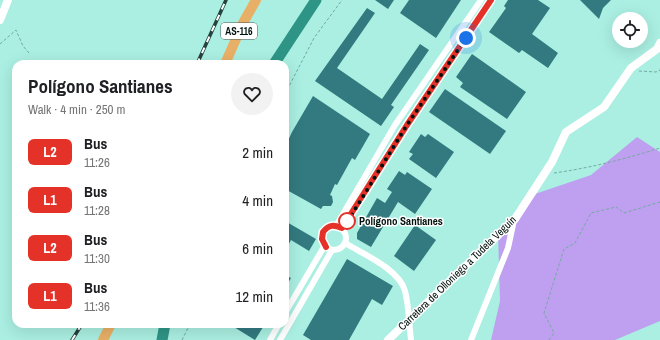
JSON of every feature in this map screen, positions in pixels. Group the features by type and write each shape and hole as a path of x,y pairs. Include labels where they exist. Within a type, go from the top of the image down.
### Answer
{"main road":[{"name":"AS-116","path":"227,60 242,23 256,0"},
{"path":"103,340 109,328"},
{"path":"106,340 110,328"}],"street":[{"path":"0,20 8,0"},
{"path":"339,227 395,125 481,0"},
{"path":"339,227 491,0"},
{"name":"Carretera de Olloniego a Tudela Veguín","path":"388,340 408,319 514,219 543,175 566,132 604,107 629,70 657,49 660,43"},
{"path":"471,340 508,248 514,219"},
{"path":"331,226 339,227 346,236 345,243 339,249 332,250 325,245 322,239 323,232 331,226"},
{"path":"345,243 390,270 399,279 405,290 411,340"},
{"path":"289,306 325,245"},
{"path":"289,324 332,250"},
{"path":"270,340 277,328"},
{"path":"280,340 287,328"}],"path":[{"path":"289,86 314,38 342,0"},
{"path":"0,44 16,30 22,46 29,53"},
{"path":"629,70 656,72 660,70"},
{"path":"543,175 576,170 636,156 660,148"},
{"path":"549,340 554,333 544,313 564,249 575,244 591,213 616,207 624,213 660,202"},
{"path":"182,340 188,328"}],"shaded area":[{"path":"637,137 660,152 660,321 615,340 491,340 500,301 498,231 532,195 591,175"}],"building":[{"path":"375,0 394,0 388,9"},
{"path":"409,0 461,0 436,38 400,13"},
{"path":"508,0 538,0 550,8 532,34 558,53 548,68 522,50 519,53 489,32 506,8 504,6"},
{"path":"580,0 611,0 603,8 599,19"},
{"path":"367,8 375,13 337,68 382,99 420,44 429,50 391,105 394,107 381,126 315,81"},
{"path":"472,54 526,92 507,119 460,87 463,83 456,77"},
{"path":"445,89 506,131 490,154 429,112"},
{"path":"313,96 370,134 355,160 352,158 337,185 335,184 330,195 332,196 333,202 331,206 323,206 321,209 289,191 289,138"},
{"path":"421,134 425,137 428,134 454,152 436,178 409,159 413,154 409,152"},
{"path":"399,171 405,175 407,172 432,189 415,214 398,202 371,247 357,239 357,233 377,198 385,203 392,192 387,189"},
{"path":"289,223 316,239 309,251 291,240 289,244"},
{"path":"415,225 436,240 414,271 394,256"},
{"path":"347,259 393,286 382,305 372,299 349,340 311,340 303,335"},
{"path":"236,328 262,328 255,340"}],"waterway":[{"path":"277,60 316,0"},
{"path":"162,340 164,328"}],"railway":[{"path":"199,60 226,0"},
{"path":"72,340 80,328"}],"bus line":[{"name":"L2","path":"326,247 322,239 325,229 335,225 342,228 407,125 491,0"}],"place":[{"name":"Polígono Santianes","path":"347,221"}],"route":[{"path":"347,221 346,224 407,125 466,38"}]}
